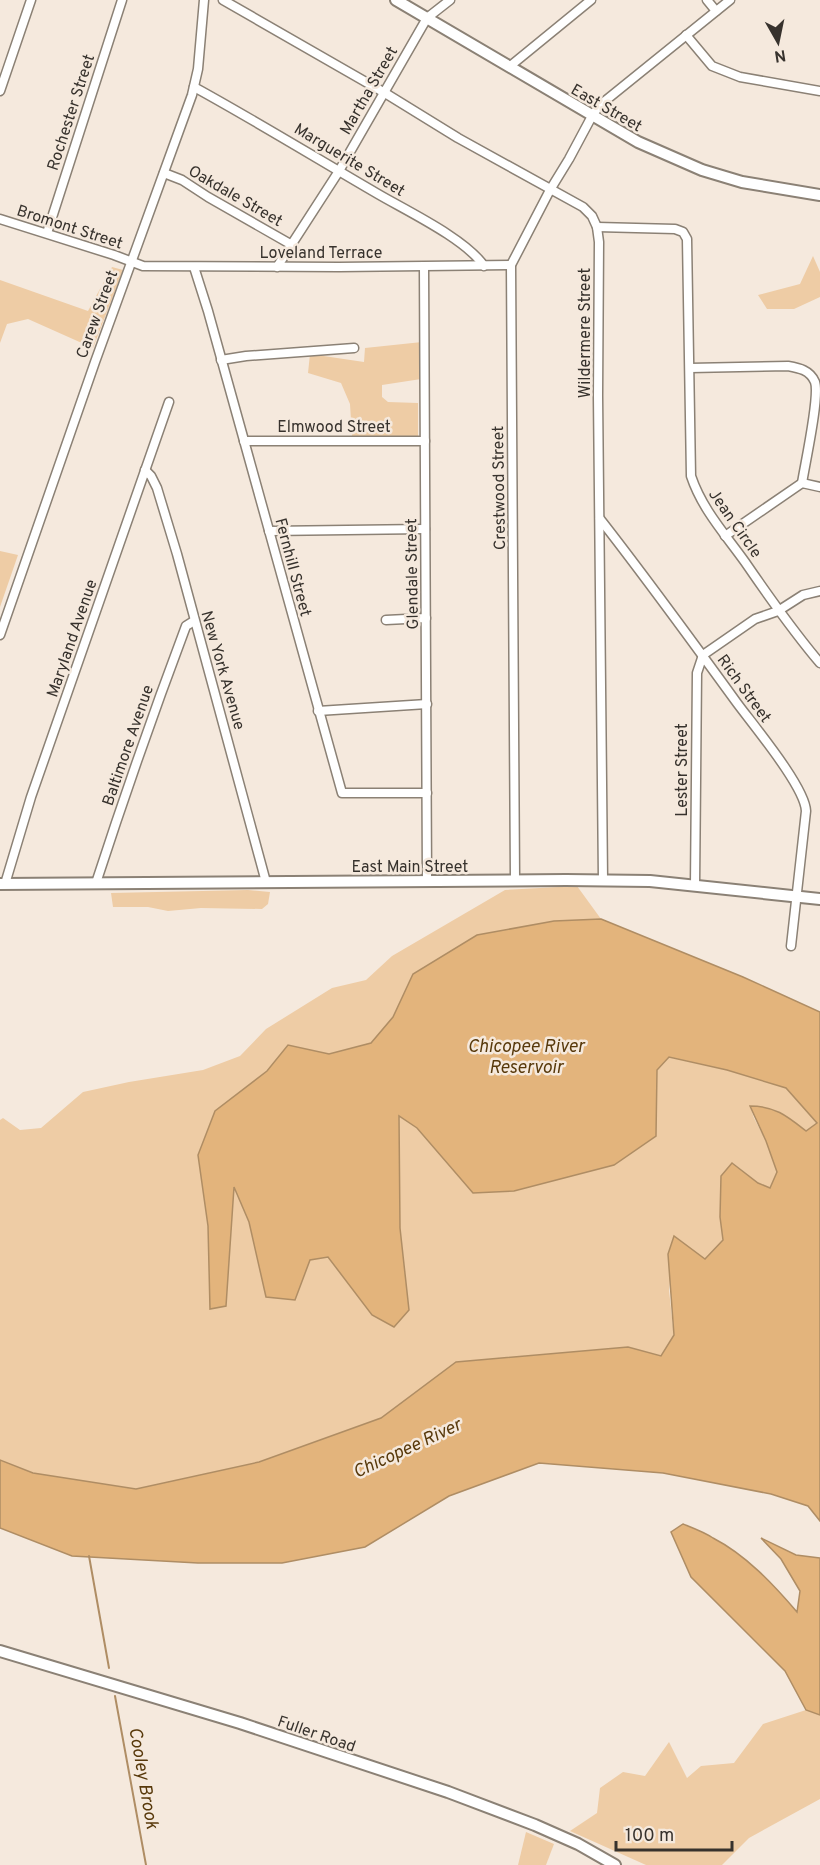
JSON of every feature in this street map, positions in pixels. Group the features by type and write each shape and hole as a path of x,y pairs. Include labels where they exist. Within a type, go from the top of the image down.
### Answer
{"main road":[{"name":"East Street","path":"396,0 638,142 702,170 742,182 820,195"},
{"name":"East Main Street","path":"2,884 603,880 650,881 820,899"},
{"name":"Fuller Road","path":"0,1651 240,1723 448,1791 578,1844 615,1865"}],"street":[{"path":"0,91 31,0"},
{"name":"Rochester Street","path":"47,233 122,0"},
{"name":"Carew Street","path":"0,635 194,87 198,69 204,0"},
{"path":"223,0 385,93 458,138 583,207 592,216 597,227"},
{"path":"427,18 450,0"},
{"path":"508,67 591,0"},
{"path":"707,0 716,11"},
{"name":"Crestwood Street","path":"515,880 511,265 550,190 600,105 730,0"},
{"name":"Martha Street","path":"277,267 339,171 427,18"},
{"path":"686,35 712,66 740,77 820,91"},
{"name":"Marguerite Street","path":"194,87 257,121 469,248 484,266"},
{"name":"Oakdale Street","path":"164,173 182,180 207,197 292,245"},
{"name":"Bromont Street","path":"0,219 131,262"},
{"name":"Jean Circle","path":"597,227 675,230 683,232 687,239 691,476 696,493 778,611 820,663"},
{"name":"Wildermere Street","path":"597,227 603,880"},
{"name":"Loveland Terrace","path":"131,262 143,266 194,267 511,265"},
{"name":"Fernhill Street","path":"194,267 342,793 428,793"},
{"name":"Glendale Street","path":"424,267 427,881"},
{"path":"221,360 354,348"},
{"path":"690,368 788,366 808,372 815,380 816,404 802,483 725,536"},
{"name":"Maryland Avenue","path":"2,884 169,402"},
{"name":"Elmwood Street","path":"244,441 425,441"},
{"name":"New York Avenue","path":"145,470 157,488 266,882"},
{"path":"802,483 820,487"},
{"name":"Rich Street","path":"600,519 656,590 776,755 804,799 806,811 791,946"},
{"path":"269,531 425,529"},
{"path":"702,656 755,620 778,611 803,595 820,591"},
{"path":"386,620 426,618"},
{"name":"Baltimore Avenue","path":"96,883 186,626 194,621"},
{"name":"Lester Street","path":"695,886 697,673 702,656"},
{"path":"318,711 427,704"}],"shaded area":[{"path":"813,256 820,272 820,297 794,309 767,309 758,295 800,284"},
{"path":"112,267 123,270 93,348 28,319 7,324 0,343 0,280 88,311"},
{"path":"422,342 421,379 382,385 382,397 388,402 418,403 418,436 352,436 350,404 341,383 308,373 310,354 364,362 365,348"},
{"path":"0,551 18,555 0,607"},
{"path":"577,886 601,919 554,921 413,974 393,1017 371,1043 329,1054 288,1045 267,1071 215,1111 198,1155 208,1226 226,1305 234,1186 249,1222 266,1296 295,1300 310,1260 328,1257 372,1315 394,1327 409,1309 400,1228 399,1115 514,1191 614,1165 656,1136 657,1070 668,1057 727,1070 786,1088 817,1123 806,1132 774,1110 750,1106 777,1172 770,1188 758,1183 733,1163 721,1176 720,1217 723,1240 705,1259 674,1237 669,1290 674,1336 661,1356 628,1347 456,1362 381,1418 259,1462 136,1489 33,1473 0,1460 0,1120 3,1118 20,1130 41,1128 83,1092 203,1070 240,1056 266,1029 332,988 366,980 392,956 505,890"},
{"path":"248,890 270,892 268,904 262,909 201,908 168,911 148,907 113,907 111,893"},
{"path":"806,1710 820,1715 820,1799 749,1838 722,1865 646,1865 570,1831 597,1813 600,1788 623,1772 645,1776 669,1742 687,1778 701,1766 734,1763 763,1724"},
{"path":"526,1832 554,1844 546,1865 518,1865"}],"water":[{"name":"Chicopee River Reservoir","path":"601,919 743,977 820,1012 820,1521 808,1506 771,1494 663,1473 539,1463 449,1496 365,1547 282,1563 198,1563 72,1556 0,1528 0,1460 33,1473 136,1489 259,1462 381,1418 456,1362 628,1347 661,1356 674,1335 668,1254 674,1236 705,1259 723,1240 720,1217 721,1176 732,1163 758,1183 770,1188 777,1172 750,1106 759,1106 780,1113 806,1131 817,1123 786,1088 727,1070 669,1057 657,1070 656,1136 614,1165 514,1191 473,1193 417,1128 399,1116 400,1228 409,1310 394,1327 372,1315 328,1257 310,1260 295,1300 266,1297 249,1222 234,1187 226,1306 210,1309 208,1226 198,1155 215,1111 267,1071 288,1045 329,1054 371,1043 393,1017 413,974 477,935 554,921"},
{"path":"683,1524 706,1534 737,1553 769,1581 797,1612 800,1591 781,1559 761,1538 796,1555 820,1558 820,1715 806,1710 785,1671 691,1577 671,1532"}],"waterway":[{"name":"Cooley Brook","path":"89,1556 109,1668"},
{"name":"Cooley Brook","path":"115,1696 146,1865"}],"water label":[{"name":"Chicopee River","path":"407,1448"}]}
